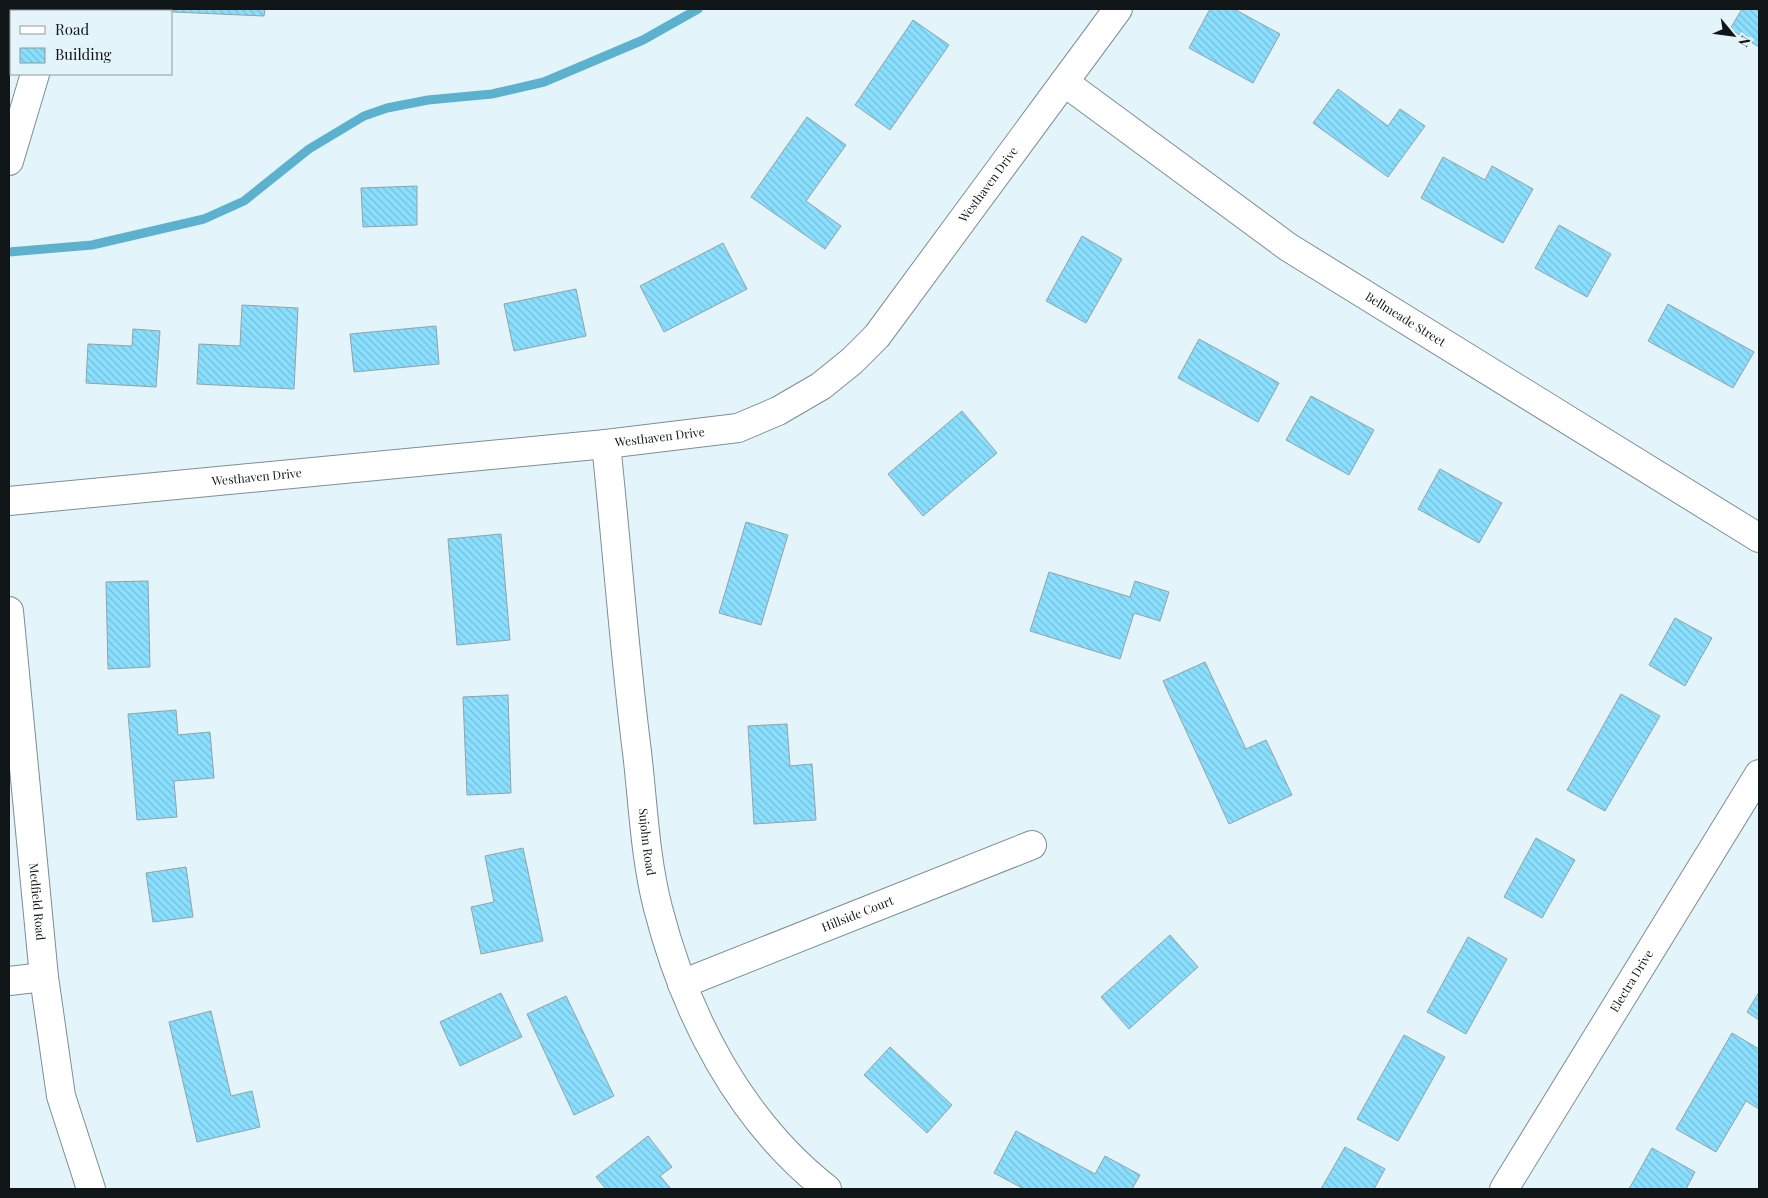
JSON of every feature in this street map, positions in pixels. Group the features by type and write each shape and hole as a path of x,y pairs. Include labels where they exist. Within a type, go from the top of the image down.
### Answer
{"street":[{"name":"Westhaven Drive","path":"9,501 606,444 738,428 778,411 821,386 877,336 1118,9"},
{"path":"9,161 35,75"},
{"name":"Bellmeade Street","path":"1064,82 1288,247 1759,538"},
{"name":"Sujohn Road","path":"606,444 627,673 653,883 658,908 682,984 702,1029 729,1079 775,1139 827,1189"},
{"name":"Medfield Road","path":"9,611 44,977 61,1096 91,1189"},
{"name":"Electra Drive","path":"1504,1189 1759,774"},
{"name":"Hillside Court","path":"682,984 1032,845"},
{"path":"9,981 44,977"}],"building":[{"path":"173,9 265,9 264,16 173,12"},
{"path":"1210,9 1234,9 1280,34 1253,83 1189,48"},
{"path":"1742,9 1759,9 1759,47 1730,29"},
{"path":"913,20 949,45 890,130 855,105"},
{"path":"1338,89 1388,126 1400,109 1425,126 1388,177 1313,123"},
{"path":"807,117 846,145 806,201 841,226 825,249 751,197"},
{"path":"1443,157 1485,180 1492,166 1533,189 1503,243 1421,198"},
{"path":"417,186 417,225 363,227 361,188"},
{"path":"1559,225 1611,254 1587,297 1535,268"},
{"path":"1082,236 1122,259 1086,323 1046,301"},
{"path":"723,243 747,289 664,332 640,286"},
{"path":"576,289 586,336 514,351 504,304"},
{"path":"1668,304 1754,352 1733,388 1648,341"},
{"path":"242,305 298,308 294,389 197,384 199,344 240,346"},
{"path":"436,326 439,364 354,372 350,334"},
{"path":"133,329 160,331 156,387 86,383 88,344 132,346"},
{"path":"1199,339 1279,383 1258,422 1178,378"},
{"path":"1311,396 1374,430 1349,475 1286,440"},
{"path":"962,411 997,453 923,516 888,474"},
{"path":"1440,469 1502,503 1479,543 1418,509"},
{"path":"746,522 788,535 761,625 719,613"},
{"path":"501,534 510,640 457,645 448,539"},
{"path":"1049,572 1130,597 1135,581 1169,592 1160,621 1134,613 1120,659 1030,631"},
{"path":"148,581 150,667 108,669 106,582"},
{"path":"1675,618 1712,638 1685,686 1649,665"},
{"path":"1205,662 1246,749 1266,740 1292,795 1229,824 1163,681"},
{"path":"1621,694 1660,716 1605,811 1567,790"},
{"path":"508,695 511,793 467,795 463,697"},
{"path":"176,710 178,735 210,732 214,778 174,781 177,817 137,820 128,714"},
{"path":"787,724 790,766 812,764 816,820 754,824 748,726"},
{"path":"1536,838 1575,860 1542,918 1504,897"},
{"path":"523,848 543,941 481,954 471,907 494,902 485,856"},
{"path":"186,867 193,917 153,922 146,873"},
{"path":"1170,935 1198,967 1129,1029 1101,997"},
{"path":"1468,937 1507,959 1466,1034 1427,1012"},
{"path":"1759,992 1759,1020 1747,1012"},
{"path":"501,993 522,1037 460,1066 440,1022"},
{"path":"566,996 614,1096 574,1115 527,1014"},
{"path":"211,1011 231,1096 252,1091 260,1127 197,1142 169,1022"},
{"path":"1732,1033 1759,1049 1759,1109 1746,1101 1716,1152 1676,1129"},
{"path":"1404,1035 1445,1057 1398,1141 1357,1119"},
{"path":"890,1047 952,1105 927,1133 864,1075"},
{"path":"1016,1131 1095,1174 1105,1156 1140,1175 1132,1189 1024,1189 994,1173"},
{"path":"648,1136 672,1167 660,1176 671,1189 606,1189 596,1177"},
{"path":"1345,1147 1385,1169 1374,1189 1321,1189"},
{"path":"1652,1148 1695,1172 1686,1189 1629,1189"}],"waterway":[{"path":"9,252 92,245 204,219 244,201 309,149 364,116 387,108 428,100 492,94 544,82 643,40 698,9"}]}
